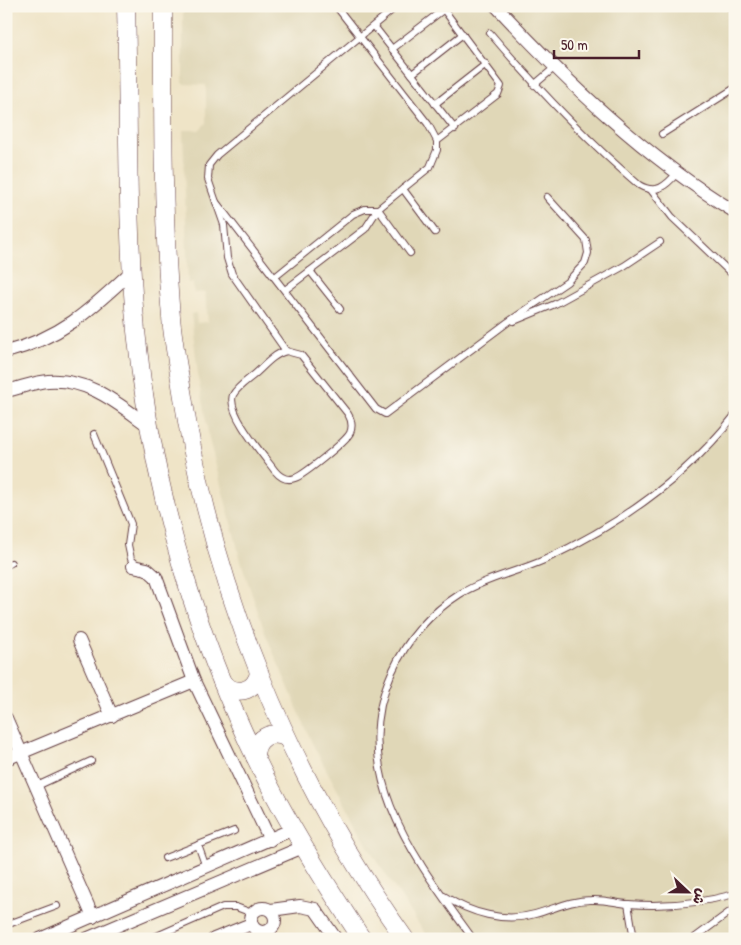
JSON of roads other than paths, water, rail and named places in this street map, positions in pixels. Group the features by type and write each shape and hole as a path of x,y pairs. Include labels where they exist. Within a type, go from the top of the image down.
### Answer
{"main road":[{"path":"126,6 132,271 137,341 149,426 179,556 206,640 255,757 303,847 362,939"},
{"path":"163,6 165,202 171,320 187,423 205,508 229,591 259,673 287,738 336,831 405,939"},
{"path":"222,682 232,690 244,690 254,684 259,673"},
{"path":"255,757 257,745 265,736 276,734 287,738"}],"street":[{"path":"496,6 554,68 615,124 677,173 735,212"},
{"path":"6,352 38,341 79,319 132,271"},
{"path":"6,390 48,381 74,383 97,390 149,426"},
{"path":"136,566 147,569 156,577 194,681 270,840"},
{"path":"79,640 112,716"},
{"path":"6,759 194,681"},
{"path":"6,718 93,916"},
{"path":"40,939 293,829"},
{"path":"86,939 303,847"},
{"path":"234,856 243,874"},
{"path":"214,939 252,919 259,908 271,910 300,906 315,909 336,939"},
{"path":"252,919 260,932 273,934 275,918 271,910"}],"lane":[{"path":"285,290 365,229 378,209 430,167 434,159 436,141 428,124 336,6"},
{"path":"286,351 277,356 238,388 233,395 232,403 236,417 275,471 283,478 294,479 347,437 351,423 348,414 305,359 296,353 286,351 232,274 224,225 207,172 212,160 397,6"},
{"path":"727,6 735,10"},
{"path":"392,49 443,8 500,82 500,90 455,129 436,141"},
{"path":"374,26 455,129"},
{"path":"490,33 534,85 635,181 651,190 672,217 735,277"},
{"path":"412,74 463,34"},
{"path":"435,104 486,64"},
{"path":"534,85 554,68"},
{"path":"662,134 735,88"},
{"path":"651,190 663,187 677,173"},
{"path":"403,189 435,232"},
{"path":"216,202 381,413 390,411 508,322 567,282 580,270 588,258 588,246 583,235 547,197"},
{"path":"275,277 353,214 365,209 378,209"},
{"path":"378,209 410,253"},
{"path":"508,322 524,318 555,304 630,262 660,242"},
{"path":"310,271 340,309"},
{"path":"473,939 409,847 386,794 380,772 377,749 379,718 388,680 398,659 425,622 461,593 577,544 644,502 688,465 735,415"},
{"path":"94,434 131,524 129,552 136,566"},
{"path":"36,786 92,761"},
{"path":"165,858 234,831"},
{"path":"198,845 206,868"},
{"path":"441,894 470,910 501,917 534,915 564,903 590,900 628,904 676,904 735,894"},
{"path":"628,904 634,939"},
{"path":"6,925 57,906"},
{"path":"150,939 223,907 236,907 252,919"},
{"path":"694,939 735,908"}]}
